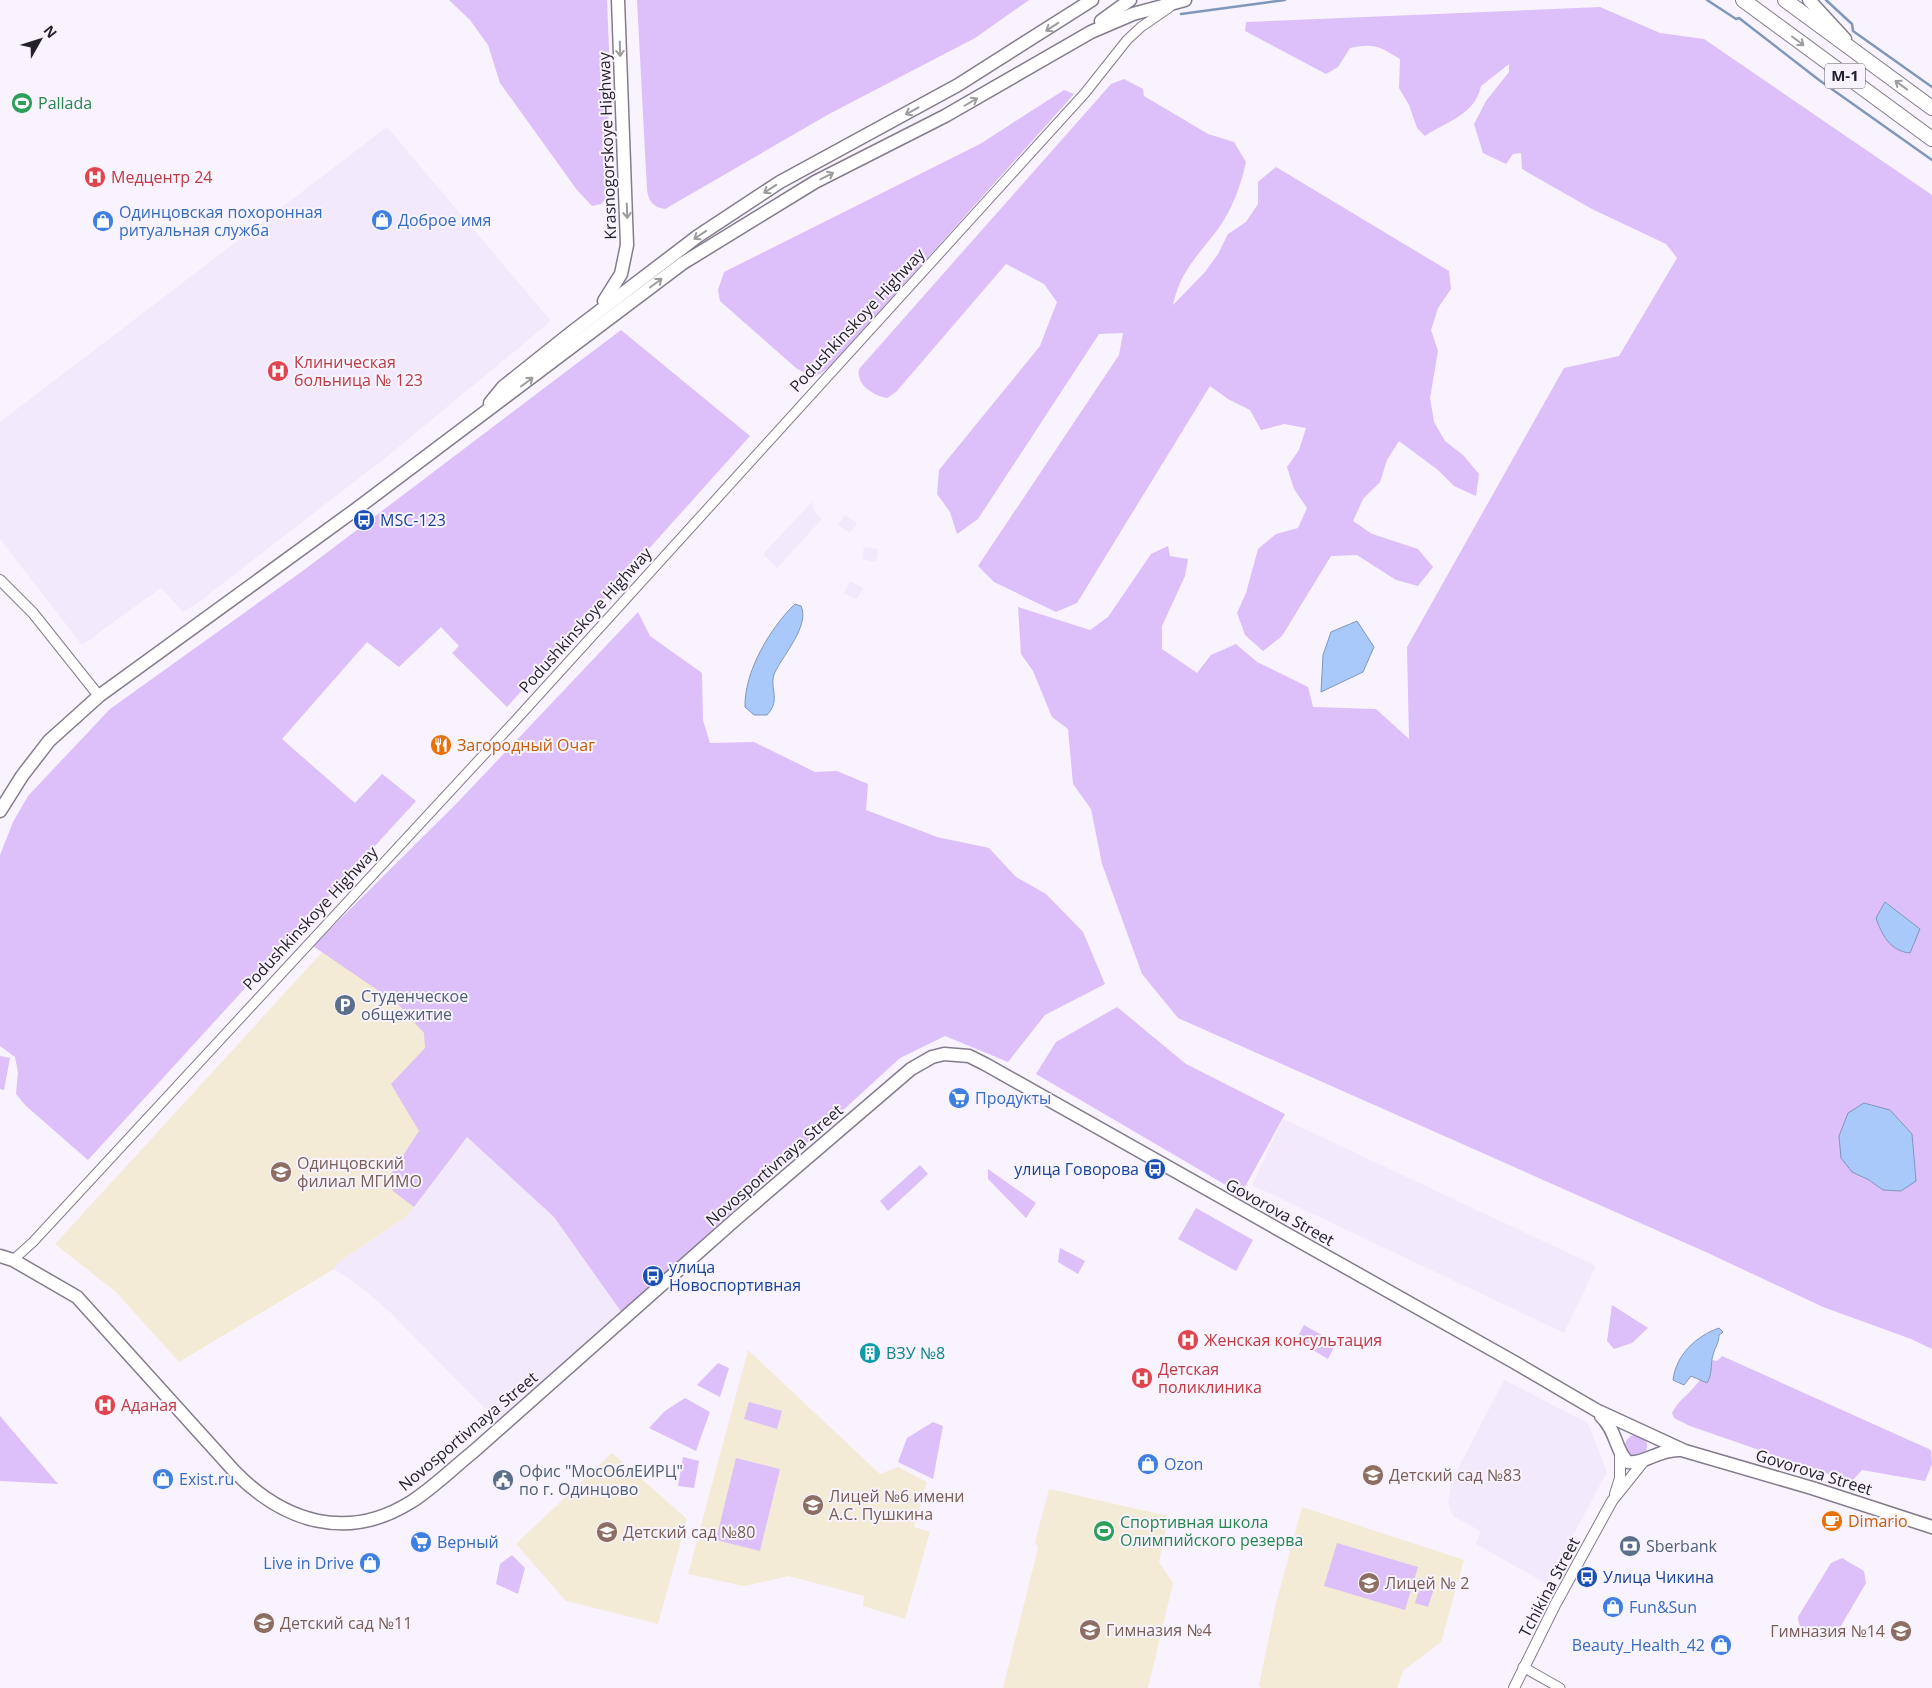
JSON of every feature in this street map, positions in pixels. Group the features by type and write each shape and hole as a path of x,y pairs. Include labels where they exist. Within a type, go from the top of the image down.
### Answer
{"highway":[{"name":"М-1","path":"1743,0 1932,139"},
{"name":"М-1","path":"1785,0 1932,108"}],"main road":[{"name":"Krasnogorskoye Highway","path":"572,332 594,312 614,288 621,274 626,253 627,230 618,0"},
{"path":"474,421 503,387 670,255 780,182 958,85 1092,0"},
{"path":"1071,43 1130,0"},
{"path":"1738,0 1759,12"},
{"path":"1808,0 1870,63"},
{"path":"0,811 22,776 49,741 99,696 706,248 815,182 946,116 1102,26 1182,1"},
{"name":"Novosportivnaya Street","path":"0,1256 14,1260 78,1297 235,1472 264,1498 284,1510 305,1519 339,1523 355,1522 390,1512 410,1502 429,1488 474,1452 736,1219 900,1078 922,1062 944,1054"},
{"name":"Govorova Street","path":"944,1054 969,1056 986,1064 1596,1410 1641,1432 1685,1450 1841,1497 1932,1527"},
{"name":"Govorova Street","path":"1596,1410 1613,1430 1619,1450 1628,1462 1634,1463 1666,1451 1685,1450"},
{"path":"1619,1450 1622,1437 1626,1433 1641,1432 1652,1446 1646,1459"}],"street":[{"name":"Podushkinskoye Highway","path":"14,1260 33,1242 528,707 1085,93 1127,40 1141,26 1182,1"},
{"path":"0,580 32,614 99,696"},
{"name":"Tchikina Street","path":"1514,1688 1523,1667 1612,1501 1620,1478 1619,1450"},
{"name":"Tchikina Street","path":"1612,1501 1646,1459"},
{"path":"1523,1667 1560,1688"}],"shaded area":[{"path":"449,0 607,0 609,49 608,196 601,204 592,206 577,190 500,83 488,45 470,20"},
{"path":"637,0 1029,0 975,38 829,114 665,209 657,207 652,203 647,190"},
{"path":"1600,7 1660,33 1704,39 1932,195 1932,1349 1911,1339 1823,1307 1708,1253 1178,1018 1142,974 1102,864 1091,809 1073,784 1068,729 1052,717 1033,671 1021,654 1018,607 1090,630 1108,617 1151,554 1168,546 1170,556 1188,559 1185,576 1162,626 1162,649 1197,673 1211,655 1236,644 1257,662 1308,687 1313,707 1376,709 1409,739 1407,647 1564,368 1619,356 1677,258 1666,244 1592,209 1522,169 1521,153 1513,154 1506,164 1483,153 1474,124 1486,101 1509,72 1509,64 1481,86 1478,96 1466,111 1425,136 1417,128 1409,105 1399,88 1400,59 1376,47 1350,48 1338,67 1326,74 1245,31 1246,22","holes":["1852,1172 1901,1191 1883,1190 1869,1180"]},
{"path":"1124,79 1143,89 1144,96 1208,134 1234,142 1246,162 1239,188 1228,214 1185,273 1173,305 1205,272 1218,254 1228,234 1246,222 1258,204 1258,182 1276,167 1449,271 1451,289 1438,308 1431,330 1438,351 1430,398 1434,422 1445,441 1463,455 1479,474 1476,496 1454,486 1438,470 1399,441 1387,460 1380,482 1363,499 1353,521 1372,534 1418,549 1433,567 1418,586 1396,580 1357,555 1331,556 1282,636 1263,651 1245,635 1237,613 1246,593 1258,549 1276,534 1298,528 1307,508 1294,489 1287,467 1299,450 1306,428 1284,424 1261,430 1250,410 1228,399 1210,386 1077,603 1056,612 994,582 978,566 1119,355 1123,333 1099,334 978,519 957,534 950,512 937,494 939,470 1040,346 1057,302 1044,284 1006,264 896,392 887,398 871,392 860,380 859,369 1111,84"},
{"path":"1064,90 1074,94 830,367 813,378 796,368 720,301 718,290 724,272 980,144"},
{"name":"Клиническая больница № 123","path":"387,127 551,321 389,455 196,604 183,612 161,588 82,645 0,539 0,422"},
{"path":"621,330 750,436 507,707 452,653 459,646 441,627 399,667 367,642 282,739 355,803 382,774 416,801 88,1160 26,1106 16,1094 18,1072 15,1057 0,1046 0,855 13,822 28,796 110,709 304,570"},
{"path":"812,502 815,513 822,519 777,568 763,554"},
{"path":"845,515 857,523 850,533 838,525"},
{"path":"864,547 878,549 876,562 862,559"},
{"path":"850,581 863,588 857,599 844,593"},
{"path":"638,612 650,636 702,673 703,720 710,743 754,742 815,772 837,771 868,784 866,810 937,837 989,848 1016,877 1046,894 1083,932 1105,984 1045,1015 1008,1062 945,1036 900,1058 622,1313 554,1217 467,1137 414,1207 393,1191 389,1177 419,1131 391,1084 425,1048 424,1033 398,1004 313,946 458,802"},
{"name":"Одинцовский филиал МГИМО","path":"325,949 384,988 431,1033 467,1137 406,1217 336,1264 334,1269 179,1362 116,1292 55,1244"},
{"path":"1117,1007 1186,1064 1285,1114 1241,1194 1036,1074 1056,1042"},
{"path":"0,1056 10,1058 4,1090 0,1089"},
{"path":"1283,1119 1596,1266 1564,1333 1252,1185"},
{"path":"467,1137 554,1217 622,1313 499,1423 389,1311 358,1285 334,1269 336,1264 406,1217"},
{"path":"920,1165 928,1174 888,1211 880,1201"},
{"path":"988,1169 1036,1203 1026,1218 988,1179"},
{"path":"1196,1208 1253,1240 1236,1271 1178,1239"},
{"path":"1060,1248 1085,1261 1078,1274 1058,1262"},
{"path":"1612,1305 1648,1328 1632,1343 1614,1349 1607,1341"},
{"path":"1304,1325 1336,1343 1328,1359 1296,1340"},
{"name":"Лицей №6 имени А.С. Пушкина","path":"748,1350 880,1474 898,1467 927,1482 914,1527 930,1532 905,1619 863,1606 864,1596 789,1576 744,1586 688,1574"},
{"path":"1722,1356 1931,1450 1932,1464 1925,1481 1862,1470 1851,1482 1690,1426 1674,1418 1672,1413 1678,1404 1700,1380 1707,1383 1710,1377 1712,1360 1717,1361"},
{"path":"718,1363 729,1368 720,1397 697,1385"},
{"path":"1504,1380 1588,1423 1607,1472 1547,1584 1476,1544 1480,1531 1453,1516 1448,1504 1451,1482"},
{"path":"685,1398 710,1412 696,1451 649,1428 665,1411"},
{"path":"749,1402 782,1411 777,1429 744,1419"},
{"path":"0,1416 58,1484 0,1481"},
{"path":"933,1422 943,1426 933,1479 898,1462 907,1438"},
{"path":"1636,1435 1644,1438 1647,1446 1644,1454 1636,1457 1628,1454 1625,1446 1628,1438"},
{"name":"Детский сад №80","path":"612,1453 687,1519 658,1624 566,1601 516,1544"},
{"path":"683,1457 699,1461 694,1488 678,1486"},
{"path":"736,1458 780,1469 760,1551 716,1540"},
{"name":"Гимназия №4","path":"1049,1489 1168,1516 1159,1562 1173,1583 1148,1688 1003,1688 1038,1548 1035,1542"},
{"name":"Лицей № 2","path":"1302,1507 1464,1560 1441,1642 1403,1671 1397,1688 1261,1688 1259,1685 1275,1607"},
{"path":"1337,1543 1418,1567 1405,1610 1324,1586"},
{"path":"512,1555 525,1568 518,1594 496,1584 500,1564"},
{"path":"1842,1558 1864,1571 1866,1583 1835,1636 1821,1640 1802,1629 1798,1617 1831,1563"},
{"path":"1423,1578 1436,1582 1428,1607 1415,1603"}],"water":[{"path":"795,604 801,606 802,622 795,639 773,677 774,704 767,715 754,715 745,707 749,680 754,665 776,625"},
{"path":"1357,621 1374,647 1363,672 1321,692 1323,655 1331,632"},
{"path":"1885,902 1920,929 1910,953 1903,952 1892,946 1881,930 1876,918"},
{"path":"1864,1103 1890,1110 1912,1134 1916,1181 1901,1191 1883,1190 1869,1180 1852,1172 1841,1158 1839,1136 1848,1113"},
{"path":"1719,1328 1723,1332 1719,1335 1707,1383 1691,1376 1684,1385 1673,1380 1678,1362 1688,1348 1695,1341"}],"waterway":[{"path":"1181,14 1285,0"},
{"path":"1707,0 1736,19 1739,18 1819,80 1932,160"},
{"path":"1826,0 1852,24 1853,31 1932,87"}],"place":[{"name":"Pallada","path":"22,103"},
{"name":"Медцентр 24","path":"95,177"},
{"name":"Доброе имя","path":"382,220"},
{"name":"Одинцовская похоронная ритуальная служба","path":"103,221"},
{"name":"Клиническая больница № 123","path":"278,371"},
{"name":"MSC-123","path":"364,520"},
{"name":"Загородный Очаг","path":"441,745"},
{"name":"Студенческое общежитие","path":"345,1005"},
{"name":"Продукты","path":"959,1098"},
{"name":"улица Говорова","path":"1155,1169"},
{"name":"Одинцовский филиал МГИМО","path":"281,1172"},
{"name":"улица Новоспортивная","path":"653,1276"},
{"name":"Женская консультация","path":"1188,1340"},
{"name":"ВЗУ №8","path":"870,1353"},
{"name":"Детская поликлиника","path":"1142,1378"},
{"name":"Аданая","path":"105,1405"},
{"name":"Ozon","path":"1148,1464"},
{"name":"Детский сад №83","path":"1373,1475"},
{"name":"Exist.ru","path":"163,1479"},
{"name":"Офис \"МосОблЕИРЦ\" по г. Одинцово","path":"503,1480"},
{"name":"Лицей №6 имени А.С. Пушкина","path":"813,1505"},
{"name":"Dimario","path":"1832,1521"},
{"name":"Спортивная школа Олимпийского резерва","path":"1104,1531"},
{"name":"Детский сад №80","path":"607,1532"},
{"name":"Верный","path":"421,1542"},
{"name":"Sberbank","path":"1630,1546"},
{"name":"Live in Drive","path":"370,1563"},
{"name":"Улица Чикина","path":"1587,1577"},
{"name":"Лицей № 2","path":"1369,1583"},
{"name":"Fun&Sun","path":"1613,1607"},
{"name":"Детский сад №11","path":"264,1623"},
{"name":"Гимназия №4","path":"1090,1630"},
{"name":"Гимназия №14","path":"1901,1631"},
{"name":"Beauty_Health_42","path":"1721,1645"}]}
